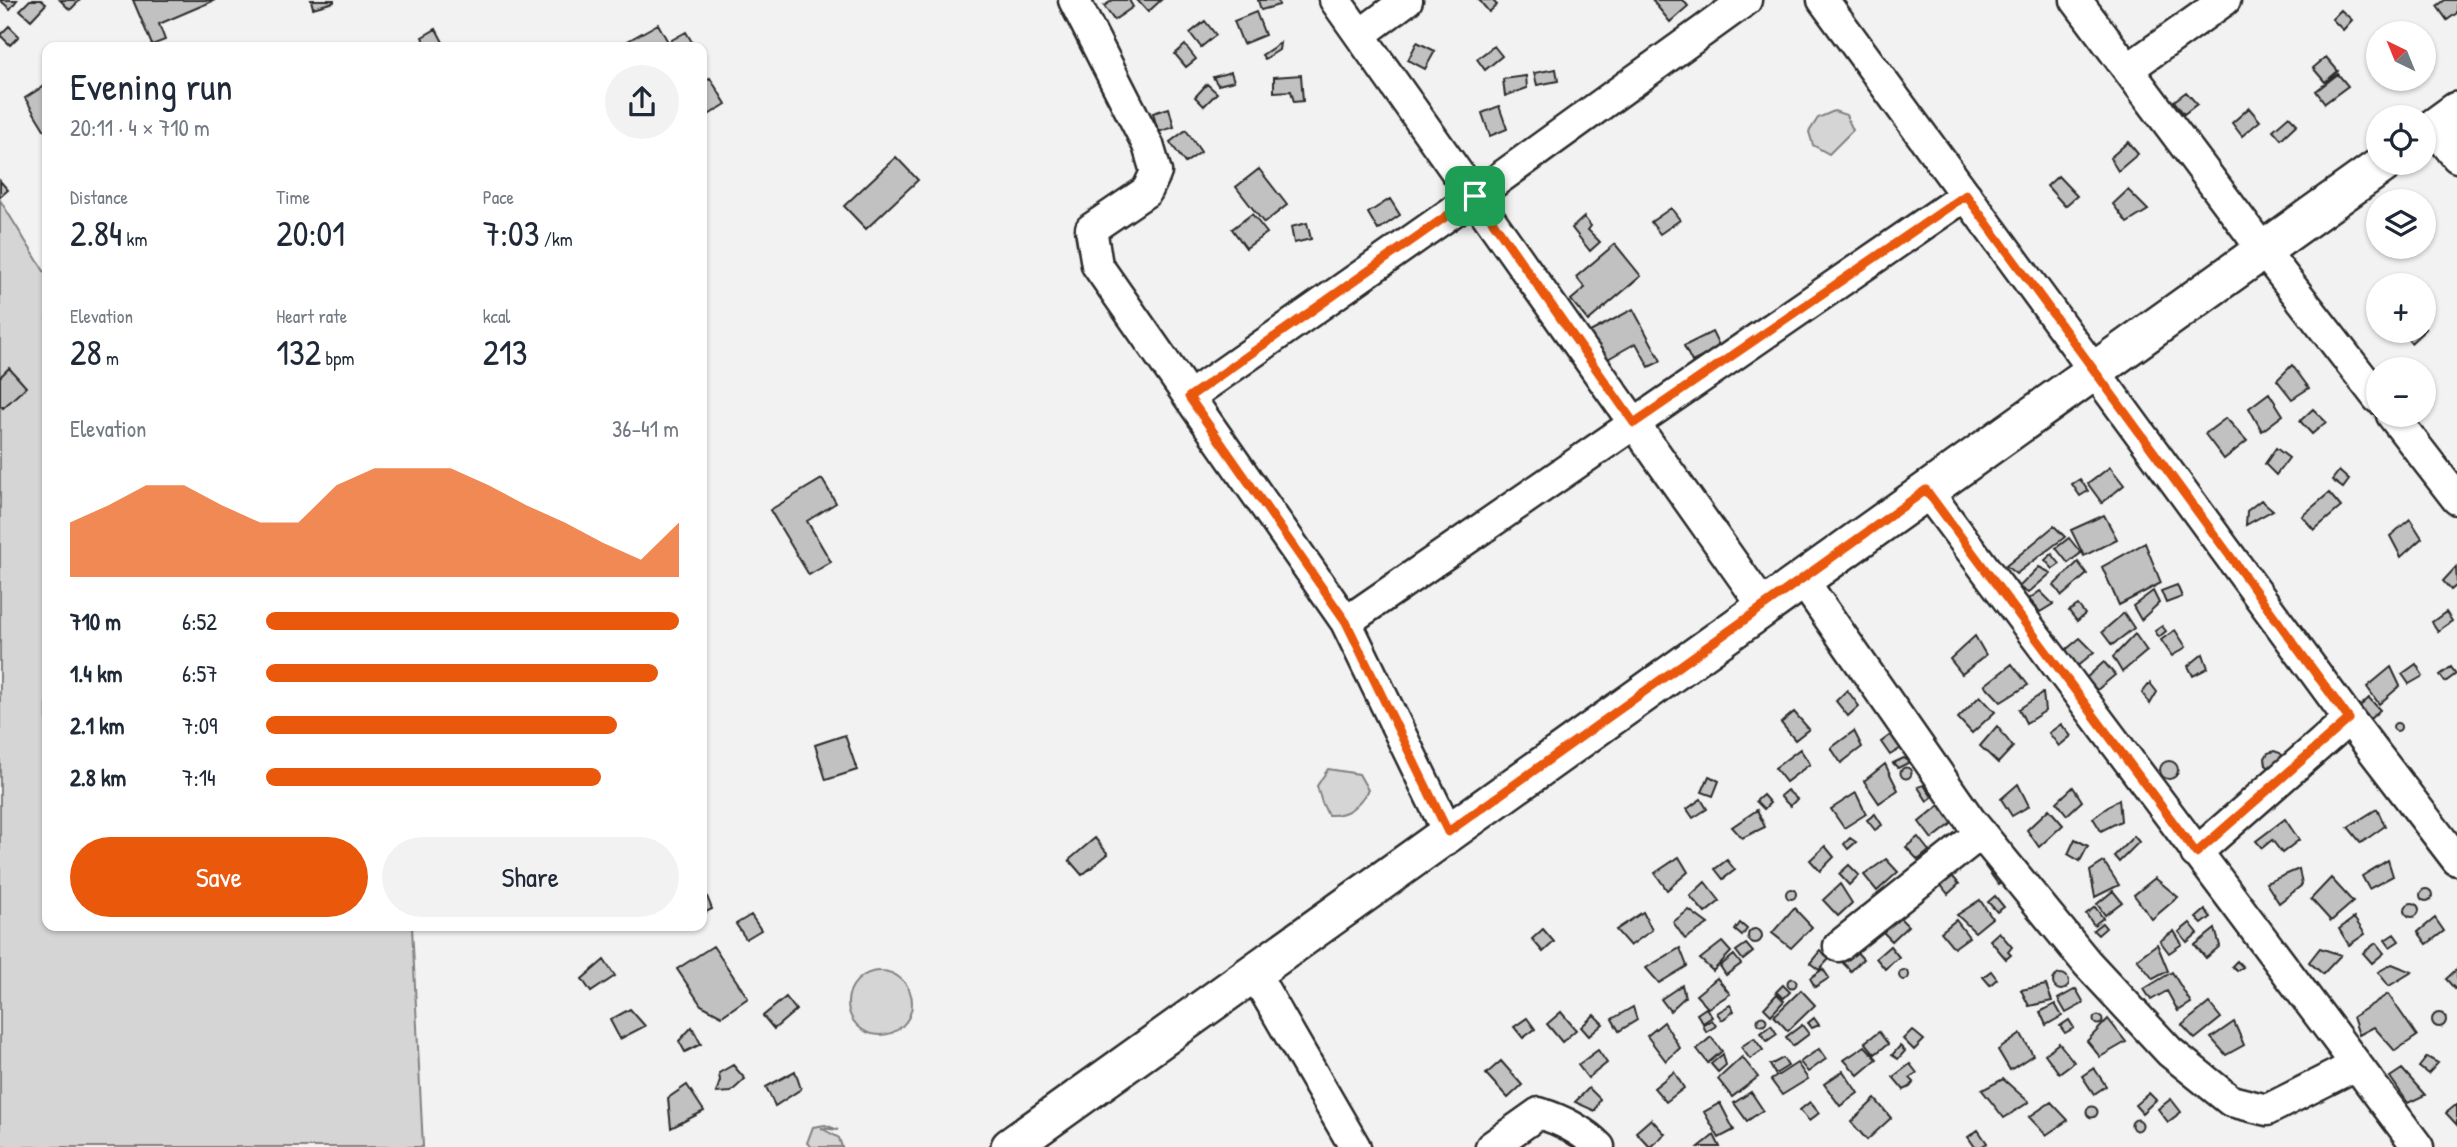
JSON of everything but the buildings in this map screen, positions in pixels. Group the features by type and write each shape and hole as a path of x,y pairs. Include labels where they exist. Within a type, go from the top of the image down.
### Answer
{"street":[{"path":"1074,0 1148,145 1156,172 1147,191 1091,229 1097,265 1346,622 1448,832"},
{"path":"1335,0 1764,607"},
{"path":"1361,34 1408,0"},
{"path":"1189,397 1475,196 1746,0"},
{"path":"1823,0 2349,719 2457,860"},
{"path":"2076,0 2366,383"},
{"path":"2128,69 2225,0"},
{"path":"2438,125 2457,157"},
{"path":"1010,1147 2368,175"},
{"path":"1346,622 1966,195"},
{"path":"2401,427 2457,499"},
{"path":"1926,490 2418,1147"},
{"path":"1802,579 1981,833 2106,983 2170,1052 2231,1101 2267,1110 2356,1065"},
{"path":"2196,853 2349,719"},
{"path":"1839,946 1981,833"},
{"path":"1253,971 1355,1147"},
{"path":"1490,1147 1539,1113 1558,1118 1588,1136 1599,1147"}],"shaded area":[{"path":"1834,111 1846,115 1853,130 1829,154 1813,145 1809,132 1818,118"},
{"path":"0,200 42,268 42,931 412,931 423,1147 0,1147"},
{"path":"1328,769 1359,774 1368,790 1347,812 1328,815 1322,803 1317,786"},
{"path":"880,971 892,973 903,980 910,991 910,1015 903,1026 892,1033 880,1035 868,1033 857,1026 850,1015 848,1003 850,991 857,980 868,973"},
{"path":"825,1125 838,1130 821,1128 839,1138 842,1147 812,1147 807,1143 813,1127"}],"route":[{"path":"1966,195 2349,719 2196,853 1926,490 1448,832 1346,622 1189,397 1475,196 1634,423 1966,195"}]}
